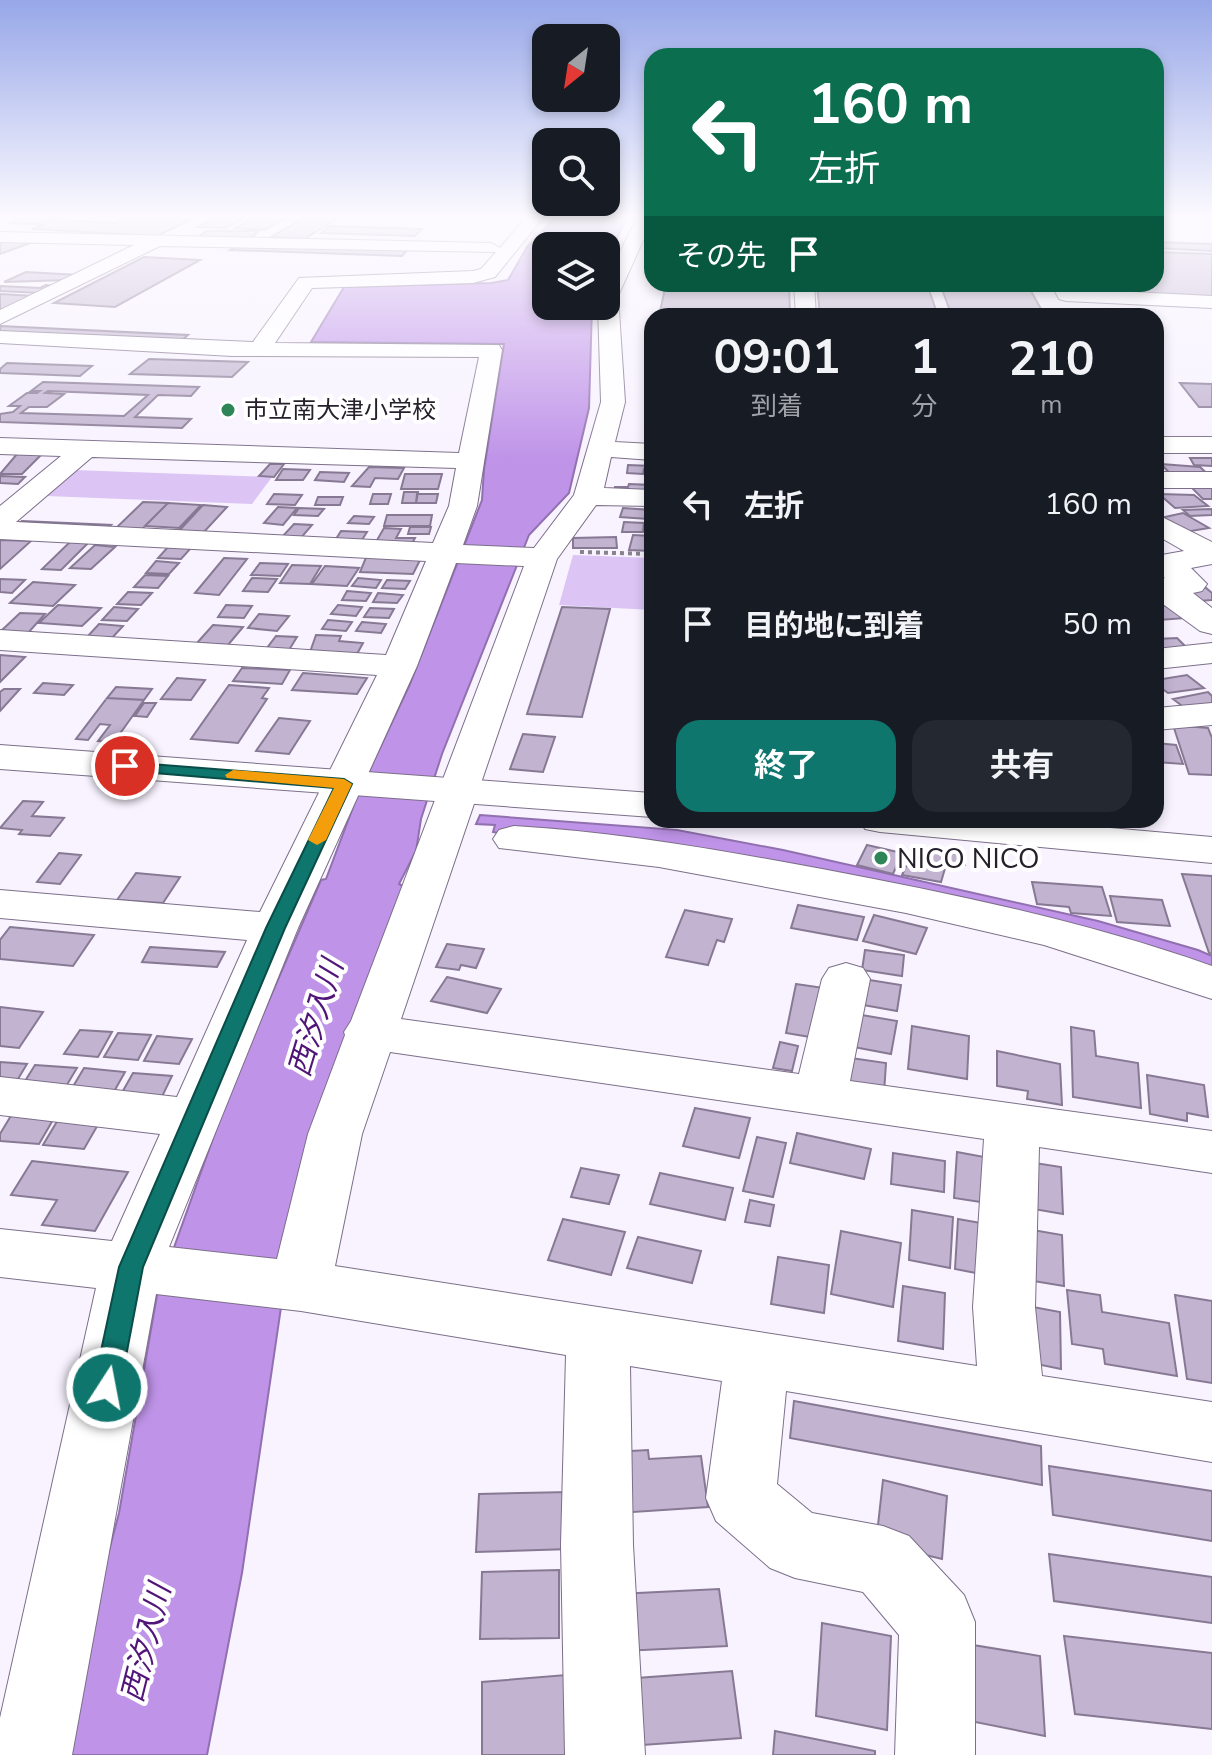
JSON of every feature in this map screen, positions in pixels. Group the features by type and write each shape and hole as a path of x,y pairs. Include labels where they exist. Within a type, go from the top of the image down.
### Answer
{"main road":[{"path":"0,318 45,296"},
{"path":"260,348 296,296"},
{"path":"301,1286 335,1134 369,1032 544,555 588,496 613,402 608,296"},
{"path":"1085,296 1212,302"},
{"path":"0,337 260,348 491,350 463,506 399,666 275,928 131,1267 32,1755"},
{"path":"1164,422 1212,422"},
{"path":"604,438 644,429"},
{"path":"604,438 644,450"},
{"path":"1164,445 1212,445"},
{"path":"0,446 472,461"},
{"path":"0,521 85,449"},
{"path":"1164,480 1212,480"},
{"path":"588,496 644,498"},
{"path":"0,530 442,555 544,555"},
{"path":"1168,530 1212,531"},
{"path":"1168,530 1212,555"},
{"path":"1164,588 1191,584 1166,563 1212,555"},
{"path":"1164,590 1207,621"},
{"path":"1164,622 1207,621"},
{"path":"0,640 399,666"},
{"path":"1164,658 1212,653"},
{"path":"1164,697 1184,716"},
{"path":"0,757 644,804"},
{"path":"990,828 1212,850"},
{"path":"514,839 579,841 647,851 941,905 1042,928 1141,956 1212,983"},
{"path":"0,904 275,928"},
{"path":"820,1097 846,979"},
{"path":"369,1032 1212,1152"},
{"path":"0,1096 193,1118"},
{"path":"1012,1124 1004,1307 1012,1400"},
{"path":"0,1253 301,1286 1212,1432"},
{"path":"598,1333 597,1545 605,1755"},
{"path":"757,1359 741,1498 795,1544 883,1561 937,1622 935,1755"}],"path":[{"path":"544,555 644,554"}],"shaded area":[{"path":"74,470 272,477 252,504 46,496"},
{"path":"573,555 644,558 644,610 559,605"}],"water":[{"name":"西汐入川","path":"339,296 532,296 532,320 592,320 589,408 569,493 529,535 442,754 421,819 416,851 399,884 403,886 300,1178 242,1573 207,1755 55,1755 119,1513 157,1295 230,1091 321,880 326,879 357,797 410,684 482,500 504,344 311,342"},
{"path":"480,815 677,830 783,850 1098,921 1198,950 1212,956 1212,975 1171,960 493,832 495,825 476,824"}],"building":[{"path":"0,296 35,296 0,314"},
{"path":"68,296 135,296 115,307 54,303"},
{"path":"663,296 789,296 790,308 661,308"},
{"path":"818,296 931,296 935,308 819,308"},
{"path":"944,296 1034,296 1040,308 949,308"},
{"path":"1124,296 1212,296 1212,300"},
{"path":"0,326 188,335 181,341 0,332"},
{"path":"149,359 248,362 232,377 130,374"},
{"path":"7,363 92,366 80,376 0,373"},
{"path":"43,382 199,387 191,396 158,395 135,417 191,419 182,428 0,422 0,414 13,412 20,406 9,406 27,393 40,391 31,391","holes":["48,391 148,395 124,416 21,413 29,407 47,407 64,394 45,393"]},
{"path":"1180,383 1212,384 1212,407 1199,407"},
{"path":"17,454 42,454 22,474 0,474"},
{"path":"1190,458 1212,458 1212,466 1194,465"},
{"path":"270,464 284,464 274,477 259,476"},
{"path":"1164,464 1200,467 1212,478 1175,479"},
{"path":"628,465 644,466 643,474 627,473"},
{"path":"369,467 404,468 398,479 375,478 370,487 352,486"},
{"path":"283,469 310,470 303,480 276,480"},
{"path":"320,472 349,473 344,482 315,480"},
{"path":"405,474 442,474 438,489 401,489"},
{"path":"0,476 25,477 18,484 0,483"},
{"path":"629,484 644,485 644,495 614,493 615,487 628,487"},
{"path":"1212,487 1212,499 1203,499 1192,488"},
{"path":"404,492 418,492 416,503 402,503"},
{"path":"274,494 302,495 295,505 267,504"},
{"path":"373,494 391,494 388,504 370,504"},
{"path":"417,494 438,494 436,503 416,503"},
{"path":"1164,494 1194,495 1208,506 1175,508 1164,498"},
{"path":"318,497 343,497 340,505 315,505"},
{"path":"143,502 168,503 140,531 114,530"},
{"path":"168,503 201,505 179,528 145,526"},
{"path":"203,505 227,507 203,533 178,532"},
{"path":"278,507 297,508 283,525 264,523"},
{"path":"299,508 324,509 318,516 294,515"},
{"path":"623,508 644,510 644,519 620,517"},
{"path":"1212,509 1212,515 1190,516 1183,510"},
{"path":"1183,513 1209,528 1179,533 1164,524 1164,517"},
{"path":"387,515 432,515 430,526 384,526"},
{"path":"354,516 374,517 369,524 348,523"},
{"path":"22,521 111,525 104,531 15,526"},
{"path":"624,522 644,523 643,532 622,532"},
{"path":"294,524 312,525 300,539 281,538"},
{"path":"410,527 431,527 429,534 408,534"},
{"path":"384,528 401,529 396,538 415,538 409,549 373,547"},
{"path":"341,531 367,532 360,543 334,542"},
{"path":"633,535 644,536 644,551 629,550"},
{"path":"616,537 617,548 573,548 573,538"},
{"path":"0,540 31,541 0,569"},
{"path":"72,540 90,541 61,570 42,569"},
{"path":"95,545 115,547 91,569 70,568"},
{"path":"168,547 191,548 181,559 158,558"},
{"path":"367,555 420,560 413,574 360,572"},
{"path":"224,558 247,559 219,595 195,593"},
{"path":"156,561 179,563 169,574 146,573"},
{"path":"260,563 288,564 280,576 251,575"},
{"path":"292,565 321,566 310,584 280,583"},
{"path":"325,566 359,568 347,586 312,584"},
{"path":"145,575 168,576 158,588 134,587"},
{"path":"252,578 277,579 268,592 243,591"},
{"path":"358,578 381,580 376,588 352,586"},
{"path":"0,579 25,580 12,593 0,592"},
{"path":"387,580 410,581 405,589 382,588"},
{"path":"33,582 75,585 53,606 10,603"},
{"path":"1205,587 1212,593 1212,600 1186,602 1172,590"},
{"path":"347,591 371,593 366,601 342,600"},
{"path":"128,592 152,593 141,605 117,604"},
{"path":"378,593 403,595 397,603 373,602"},
{"path":"58,605 101,608 82,626 39,623"},
{"path":"226,605 252,606 244,618 218,617"},
{"path":"338,605 362,607 356,616 331,614"},
{"path":"1186,605 1199,617 1164,620 1164,606"},
{"path":"114,607 138,609 127,621 102,620"},
{"path":"562,607 610,609 582,717 527,714"},
{"path":"370,608 394,609 389,618 364,617"},
{"path":"20,613 45,614 28,633 1,631"},
{"path":"259,614 289,616 277,631 248,628"},
{"path":"328,620 352,622 346,631 322,629"},
{"path":"362,622 386,624 381,633 356,631"},
{"path":"99,624 123,626 111,639 86,638"},
{"path":"213,625 243,627 228,645 197,643"},
{"path":"316,635 341,636 339,641 363,643 357,654 310,652"},
{"path":"276,636 297,637 289,650 267,648"},
{"path":"1177,638 1189,650 1164,652 1164,639"},
{"path":"0,655 25,657 0,682"},
{"path":"242,668 290,670 282,684 233,681"},
{"path":"303,673 367,678 357,694 292,690"},
{"path":"1187,675 1204,688 1168,693 1164,690 1164,679"},
{"path":"177,678 205,680 191,700 161,699"},
{"path":"43,683 73,685 64,695 34,693"},
{"path":"229,685 269,688 262,698 267,699 238,743 191,739"},
{"path":"116,687 152,689 144,700 107,698"},
{"path":"20,689 0,711 0,692"},
{"path":"1208,692 1212,696 1212,706 1189,711 1173,699"},
{"path":"107,698 144,700 114,742 98,741 110,725 100,724 88,740 76,739"},
{"path":"144,703 156,703 147,717 135,716"},
{"path":"279,718 310,721 289,754 256,751"},
{"path":"1173,725 1208,728 1212,738 1212,775 1189,774"},
{"path":"523,734 555,737 543,772 510,769"},
{"path":"1164,744 1176,745 1183,764 1164,763"},
{"path":"23,801 43,802 32,816 64,818 50,836 19,834 22,830 0,828"},
{"path":"867,845 902,853 893,874 857,865"},
{"path":"913,851 963,854 965,865 946,865 941,882 902,875"},
{"path":"59,853 81,855 60,884 37,882"},
{"path":"136,873 180,877 163,903 117,900"},
{"path":"1182,874 1212,876 1212,954 1209,953"},
{"path":"1032,882 1102,887 1111,916 1071,913 1069,907 1037,904"},
{"path":"1110,896 1162,900 1170,926 1117,922"},
{"path":"798,905 864,917 857,940 791,928"},
{"path":"685,910 732,919 724,942 717,940 708,965 666,957"},
{"path":"874,915 927,928 916,954 863,941"},
{"path":"10,927 94,935 73,966 0,959 0,940"},
{"path":"447,944 484,949 476,968 461,965 459,970 436,967"},
{"path":"150,947 225,952 217,967 142,962"},
{"path":"865,950 904,955 902,976 862,970"},
{"path":"447,977 501,989 487,1013 431,1001"},
{"path":"857,978 901,985 897,1011 852,1003"},
{"path":"796,984 824,988 816,1038 786,1033"},
{"path":"0,1007 43,1012 19,1048 0,1046"},
{"path":"850,1013 897,1021 891,1054 843,1045"},
{"path":"912,1026 969,1036 967,1079 908,1069"},
{"path":"1071,1027 1094,1031 1096,1056 1138,1063 1141,1108 1073,1097"},
{"path":"80,1030 112,1032 98,1057 64,1054"},
{"path":"118,1033 151,1035 138,1060 104,1057"},
{"path":"157,1036 192,1039 179,1064 144,1061"},
{"path":"780,1042 798,1046 792,1071 773,1068"},
{"path":"997,1051 1060,1064 1062,1105 1027,1099 1028,1091 997,1086"},
{"path":"844,1057 886,1063 884,1093 841,1087"},
{"path":"0,1062 27,1064 9,1094 0,1093"},
{"path":"35,1065 77,1068 59,1098 17,1094"},
{"path":"84,1068 125,1072 107,1104 65,1100"},
{"path":"133,1073 172,1076 156,1109 115,1105"},
{"path":"1147,1075 1204,1085 1208,1117 1187,1113 1187,1121 1150,1114"},
{"path":"695,1108 750,1118 739,1158 683,1146"},
{"path":"15,1109 57,1113 39,1144 0,1141 0,1134"},
{"path":"62,1113 103,1116 84,1149 43,1145"},
{"path":"797,1133 871,1149 864,1179 790,1163"},
{"path":"757,1137 786,1143 773,1197 743,1191"},
{"path":"957,1152 995,1159 994,1204 954,1198"},
{"path":"893,1153 945,1161 944,1192 891,1184"},
{"path":"32,1161 128,1172 95,1231 42,1225 57,1200 11,1195"},
{"path":"1022,1161 1061,1167 1063,1214 1022,1207"},
{"path":"581,1168 619,1175 609,1204 571,1197"},
{"path":"660,1173 733,1188 725,1220 650,1204"},
{"path":"750,1200 774,1205 770,1226 745,1222"},
{"path":"912,1210 953,1217 950,1268 909,1260"},
{"path":"563,1219 625,1232 611,1275 548,1260"},
{"path":"958,1219 998,1226 997,1277 955,1269"},
{"path":"1021,1228 1062,1235 1064,1286 1021,1279"},
{"path":"841,1231 901,1243 893,1307 831,1294"},
{"path":"638,1237 701,1251 692,1283 627,1268"},
{"path":"778,1257 829,1265 824,1313 771,1304"},
{"path":"903,1286 945,1293 943,1349 898,1341"},
{"path":"1067,1290 1100,1295 1102,1312 1169,1323 1177,1376 1105,1364 1103,1349 1072,1344"},
{"path":"1175,1295 1212,1301 1212,1383 1187,1379"},
{"path":"1017,1304 1060,1312 1061,1369 1017,1360"},
{"path":"794,1401 1041,1446 1042,1485 790,1438"},
{"path":"648,1450 649,1459 701,1456 708,1507 618,1513 612,1452"},
{"path":"1049,1466 1212,1491 1212,1541 1053,1515"},
{"path":"883,1480 947,1496 942,1559 876,1543"},
{"path":"570,1492 570,1549 476,1552 479,1494"},
{"path":"1049,1554 1212,1577 1212,1623 1054,1601"},
{"path":"559,1570 559,1638 480,1639 482,1572"},
{"path":"719,1589 727,1646 622,1651 618,1594"},
{"path":"822,1623 891,1636 887,1730 816,1716"},
{"path":"1064,1636 1212,1653 1212,1729 1075,1714"},
{"path":"967,1644 1040,1656 1045,1736 970,1721"},
{"path":"732,1671 741,1738 628,1746 623,1679"},
{"path":"566,1675 569,1755 482,1755 482,1682"},
{"path":"775,1731 875,1751 875,1755 773,1755"}],"slow traffic":[{"path":"233,775 344,784 317,840"}],"place":[{"name":"市立南大津小学校","path":"228,410"},
{"name":"NICO NICO","path":"881,858"}],"route":[{"path":"107,1388 131,1267 275,928 344,784 125,766"}]}
